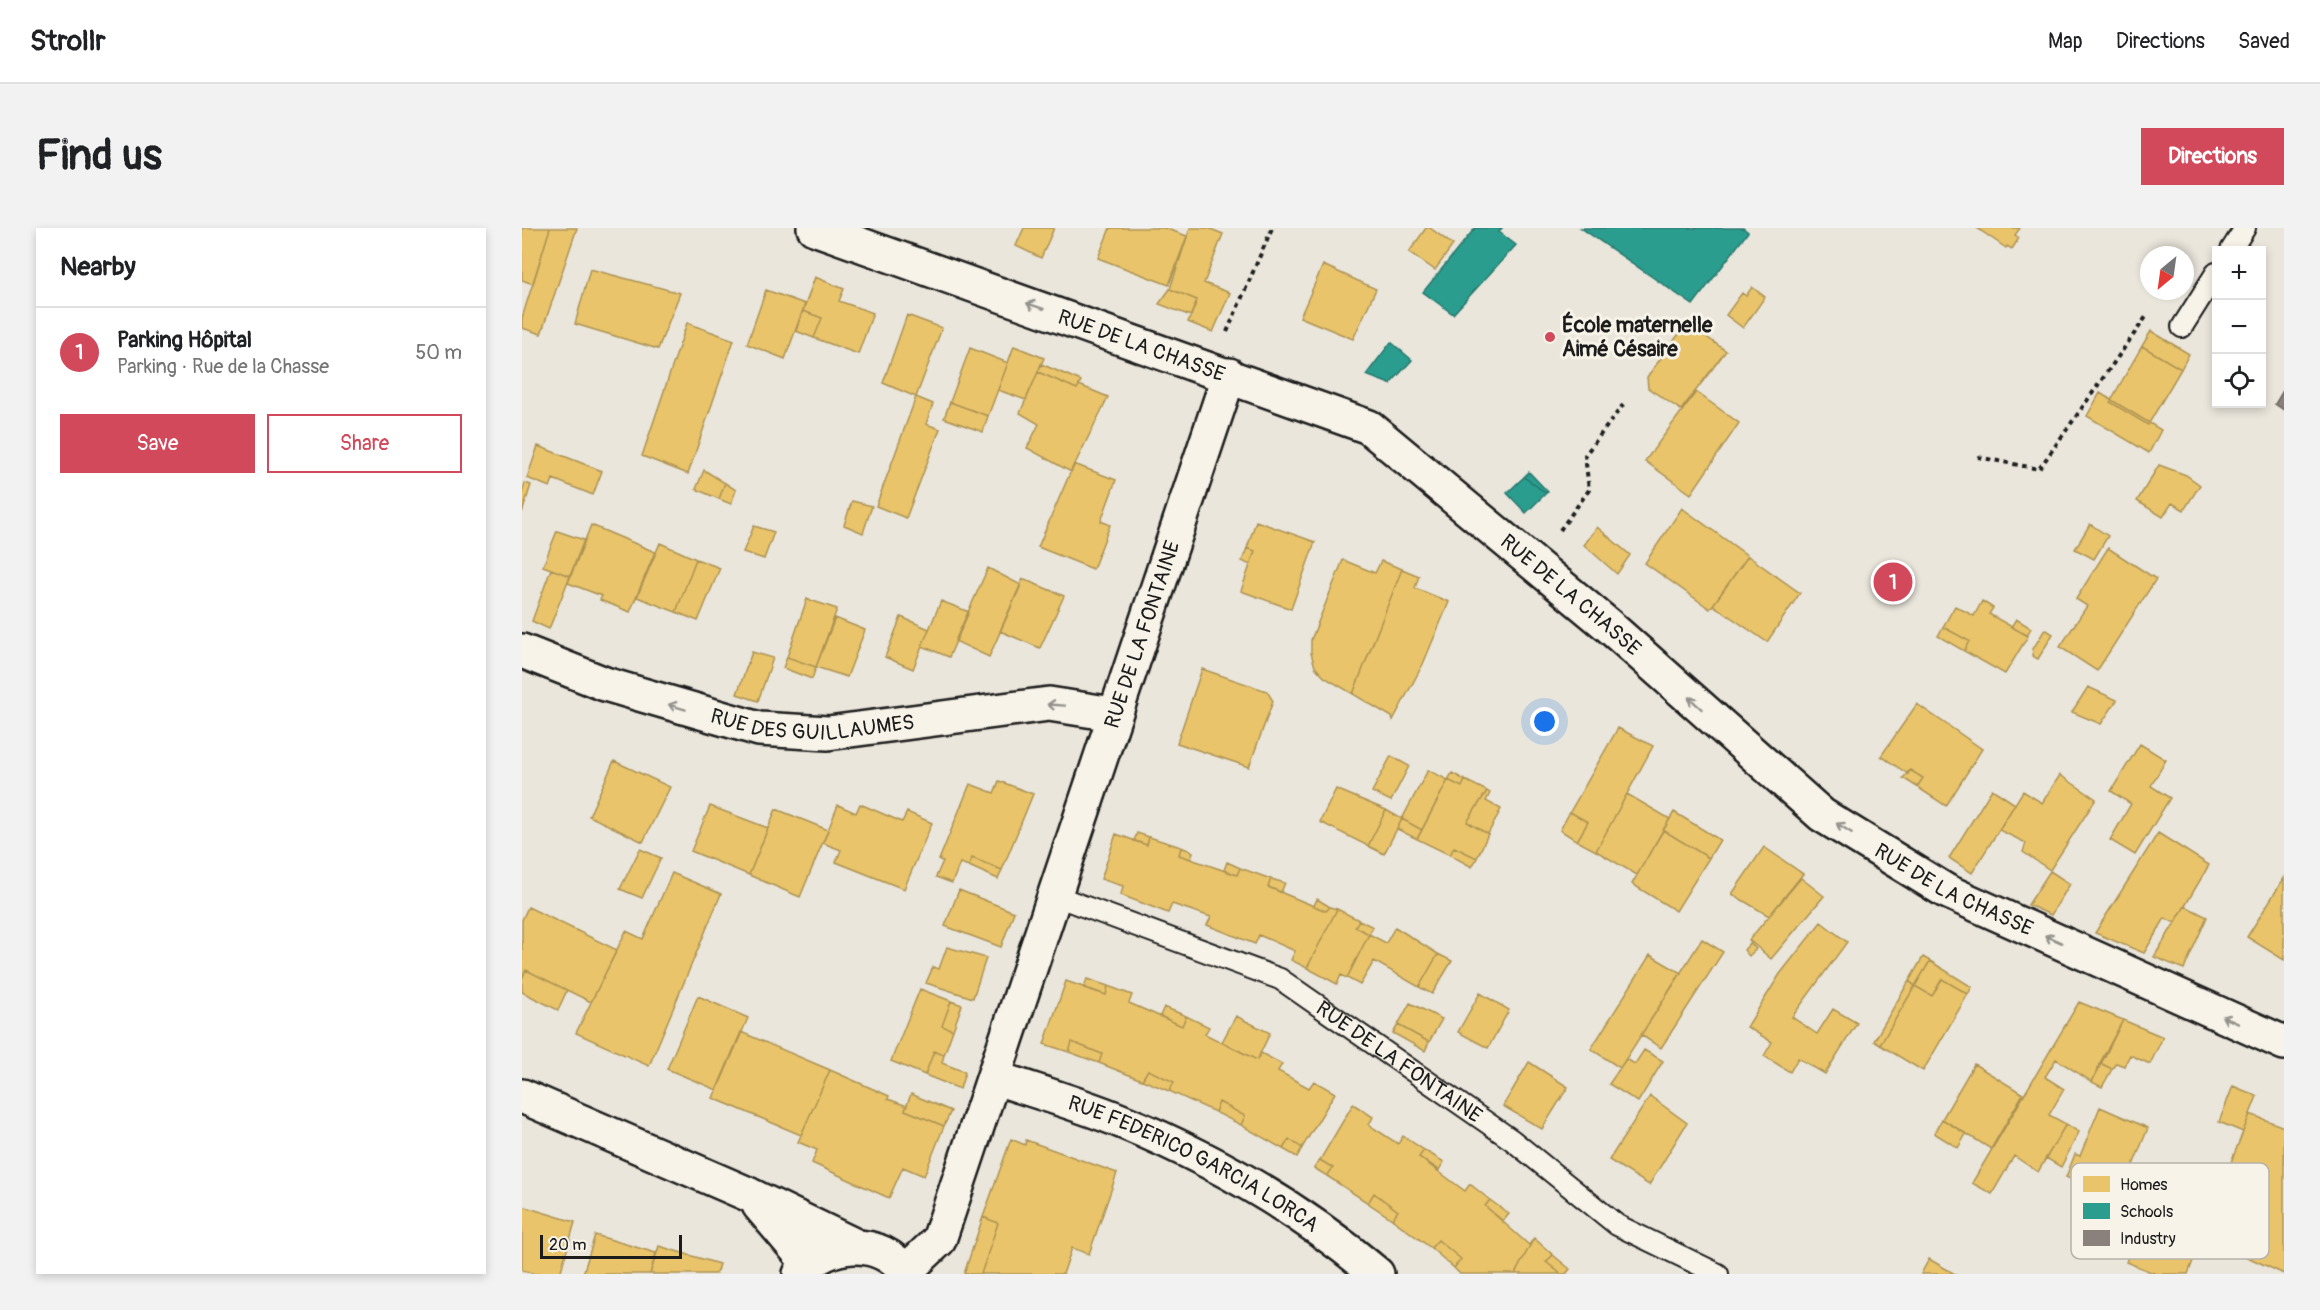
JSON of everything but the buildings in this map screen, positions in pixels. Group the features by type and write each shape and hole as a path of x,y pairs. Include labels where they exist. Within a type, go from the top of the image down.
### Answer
{"street":[{"name":"RUE DE LA CHASSE","path":"814,228 1369,427 1609,626 1822,815 1946,891 2284,1043"},
{"name":"RUE DE LA FONTAINE","path":"907,1273 939,1240 996,1078 1113,714 1229,375"},
{"name":"RUE DES GUILLAUMES","path":"522,651 605,684 759,729 828,733 1049,704 1113,714"},
{"name":"RUE FEDERICO GARCIA LORCA","path":"996,1078 1119,1120 1202,1158 1295,1211 1377,1274"},
{"path":"522,1096 750,1195 854,1245 882,1252 907,1273"},
{"path":"750,1195 804,1269 831,1250 854,1245"}],"lane":[{"path":"2234,246 2245,228"},
{"path":"2182,327 2212,281"},
{"name":"RUE DE LA FONTAINE","path":"1056,896 1281,979 1512,1140 1617,1225 1718,1274"}],"path":[{"path":"1229,375 1226,334 1272,228"},
{"path":"1978,457 2039,469 2151,311 2182,327"},
{"path":"1577,508 1589,490 1585,455 1623,405"}],"place":[{"name":"École maternelle Aimé Césaire","path":"1550,337"},
{"name":"Parking Hôpital","path":"1893,582"}]}
